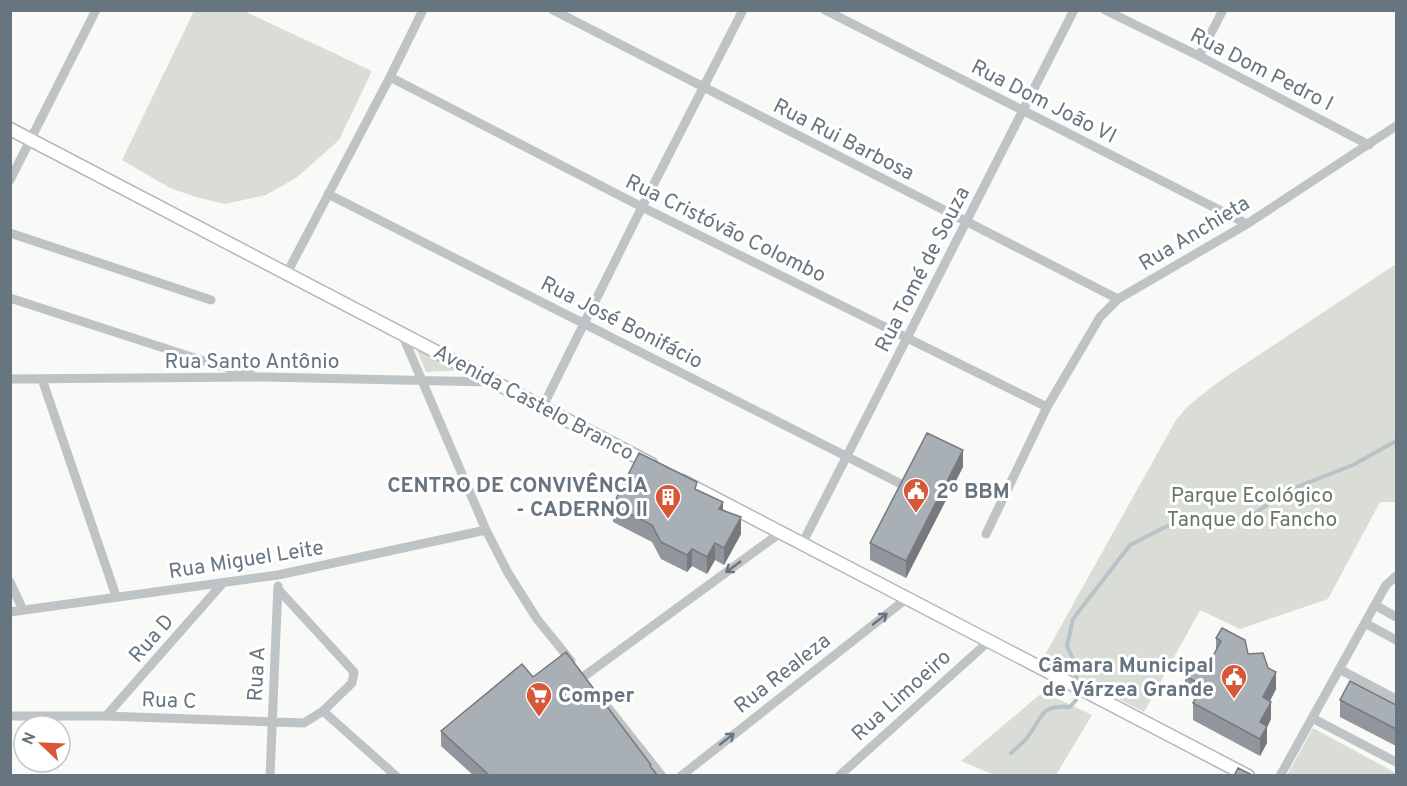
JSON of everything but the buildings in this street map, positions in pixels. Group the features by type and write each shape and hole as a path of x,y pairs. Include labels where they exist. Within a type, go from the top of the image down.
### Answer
{"street":[{"path":"10,180 96,10"},
{"path":"287,273 423,10"},
{"name":"Rua Rui Barbosa","path":"553,10 1118,299"},
{"path":"543,406 743,10"},
{"name":"Rua Dom João VI","path":"825,10 1247,224"},
{"name":"Rua Tomé de Souza","path":"802,544 1074,10"},
{"name":"Rua Dom Pedro I","path":"1105,10 1199,56 1369,145"},
{"path":"1199,56 1223,10"},
{"name":"Rua Cristóvão Colombo","path":"390,77 642,207 1047,407"},
{"name":"Rua Anchieta","path":"986,534 1047,407 1100,317 1118,299 1247,224 1396,126"},
{"name":"Avenida Castelo Branco","path":"10,129 1248,776"},
{"name":"Rua José Bonifácio","path":"328,194 899,483"},
{"path":"10,233 211,300"},
{"path":"10,298 213,364 265,377"},
{"path":"402,334 486,530 508,573 537,619 590,686"},
{"name":"Rua Santo Antônio","path":"10,379 265,377 493,382"},
{"path":"42,379 116,596"},
{"name":"Rua Miguel Leite","path":"10,612 278,575 486,530"},
{"path":"583,677 780,533"},
{"name":"Rua A","path":"270,776 278,575"},
{"path":"1280,776 1386,585 1396,576"},
{"path":"10,582 23,610"},
{"name":"Rua D","path":"106,716 222,584"},
{"path":"278,589 354,672 352,683 323,711 396,776"},
{"name":"Rua Realeza","path":"681,776 906,599"},
{"path":"1375,605 1396,617"},
{"path":"1365,623 1396,640"},
{"name":"Rua Limoeiro","path":"839,776 988,642"},
{"path":"1339,669 1396,699"},
{"path":"597,695 662,776"},
{"name":"Rua C","path":"10,716 106,716 304,723 323,711"},
{"path":"1312,718 1396,762"}],"green space":[{"path":"194,11 244,11 372,71 339,140 296,178 266,195 225,204 196,197 170,188 122,160"},
{"name":"Parque Ecológico Tanque do Fancho","path":"1396,264 1396,502 1380,502 1328,599 1240,629 1200,610 1144,712 1042,660 1176,420 1189,405 1221,380"},
{"path":"415,346 461,370 426,372"},
{"path":"1043,692 1092,715 1056,775 994,775 961,761"},
{"path":"1313,728 1396,773 1396,775 1287,775"}],"waterway":[{"path":"1245,521 1284,492 1353,465 1396,441"},
{"path":"1011,753 1027,738 1044,713 1053,708 1070,707 1076,700 1076,665 1067,646 1073,619 1130,545 1171,524 1207,526 1227,523"}],"place":[{"name":"2º BBM","path":"916,514"},
{"name":"CENTRO DE CONVIVÊNCIA - CADERNO II","path":"668,520"},
{"name":"Câmara Municipal de Várzea Grande","path":"1234,700"},
{"name":"Comper","path":"539,718"}]}
